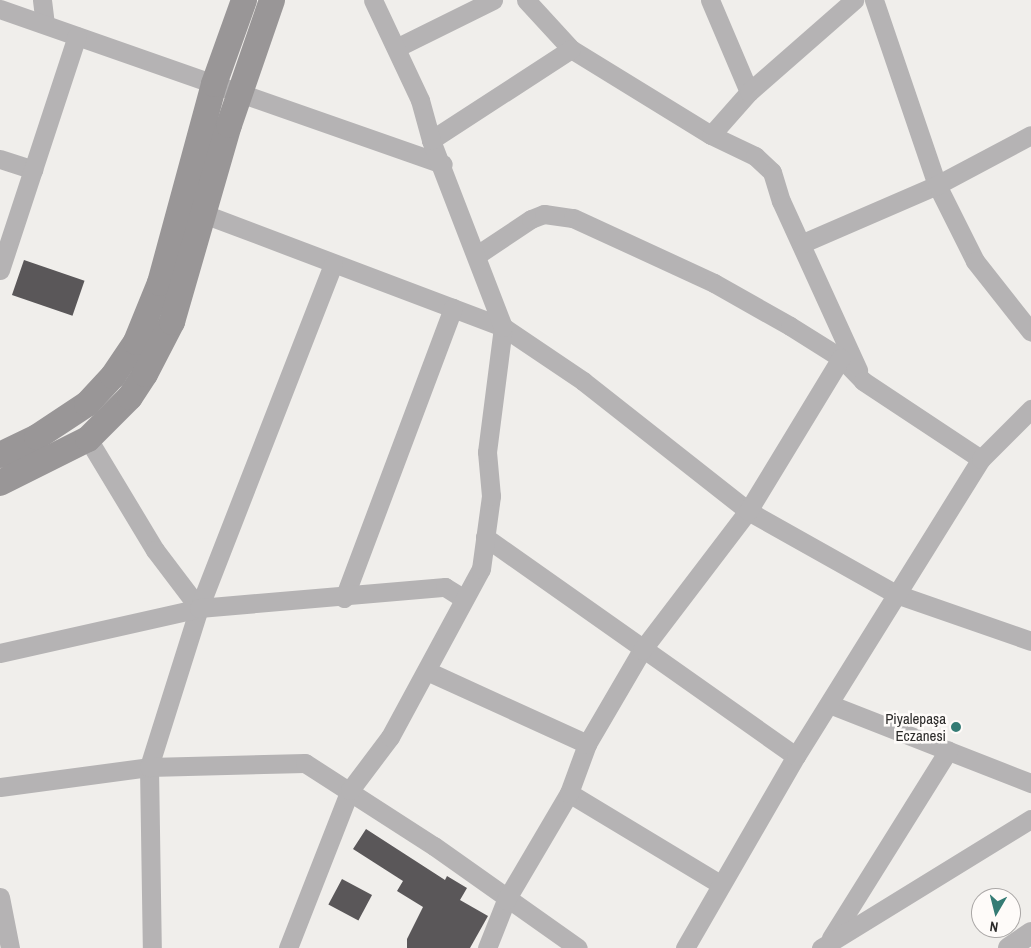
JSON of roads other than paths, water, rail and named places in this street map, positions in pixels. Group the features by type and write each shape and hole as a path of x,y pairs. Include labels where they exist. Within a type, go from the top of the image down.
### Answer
{"main road":[{"path":"0,455 79,409 126,360 160,283 214,84 244,0"},
{"path":"0,482 88,439 130,397 161,347 240,94 272,0"}],"street":[{"path":"42,0 45,24"},
{"path":"293,946 350,790 390,736 428,671 464,598 481,569 491,496 487,452 503,327 443,164 431,140 398,47 373,0"},
{"path":"398,47 493,0"},
{"path":"526,0 571,49 711,136 755,156 772,172 780,201 803,243 863,382"},
{"path":"710,0 750,92"},
{"path":"711,136 750,92 854,0"},
{"path":"874,0 937,185 975,261 1031,332"},
{"path":"0,9 443,164"},
{"path":"0,270 77,36"},
{"path":"431,140 571,49"},
{"path":"803,243 937,185 1031,135"},
{"path":"0,159 33,170"},
{"path":"204,214 503,327 583,382 748,510 896,594 1031,641"},
{"path":"477,255 531,219 544,214 573,218 714,283 841,358 863,382 981,459"},
{"path":"152,948 149,767 199,608 333,264"},
{"path":"344,598 453,308"},
{"path":"487,948 506,900 569,793 587,744 642,650 748,510 841,358"},
{"path":"685,948 720,884 796,756 981,459 1031,409"},
{"path":"88,439 155,550 199,608"},
{"path":"485,537 642,650 796,756"},
{"path":"0,653 199,608 344,598 445,587 464,598"},
{"path":"428,671 587,744"},
{"path":"829,704 1031,783"},
{"path":"825,944 948,751"},
{"path":"0,787 149,767 305,763 350,790 506,900 578,948"},
{"path":"569,793 720,884"},
{"path":"825,944 1031,819"},
{"path":"0,897 10,948"},
{"path":"1009,948 1031,933"}],"place":[{"name":"Piyalepaşa Eczanesi","path":"956,727"}]}
